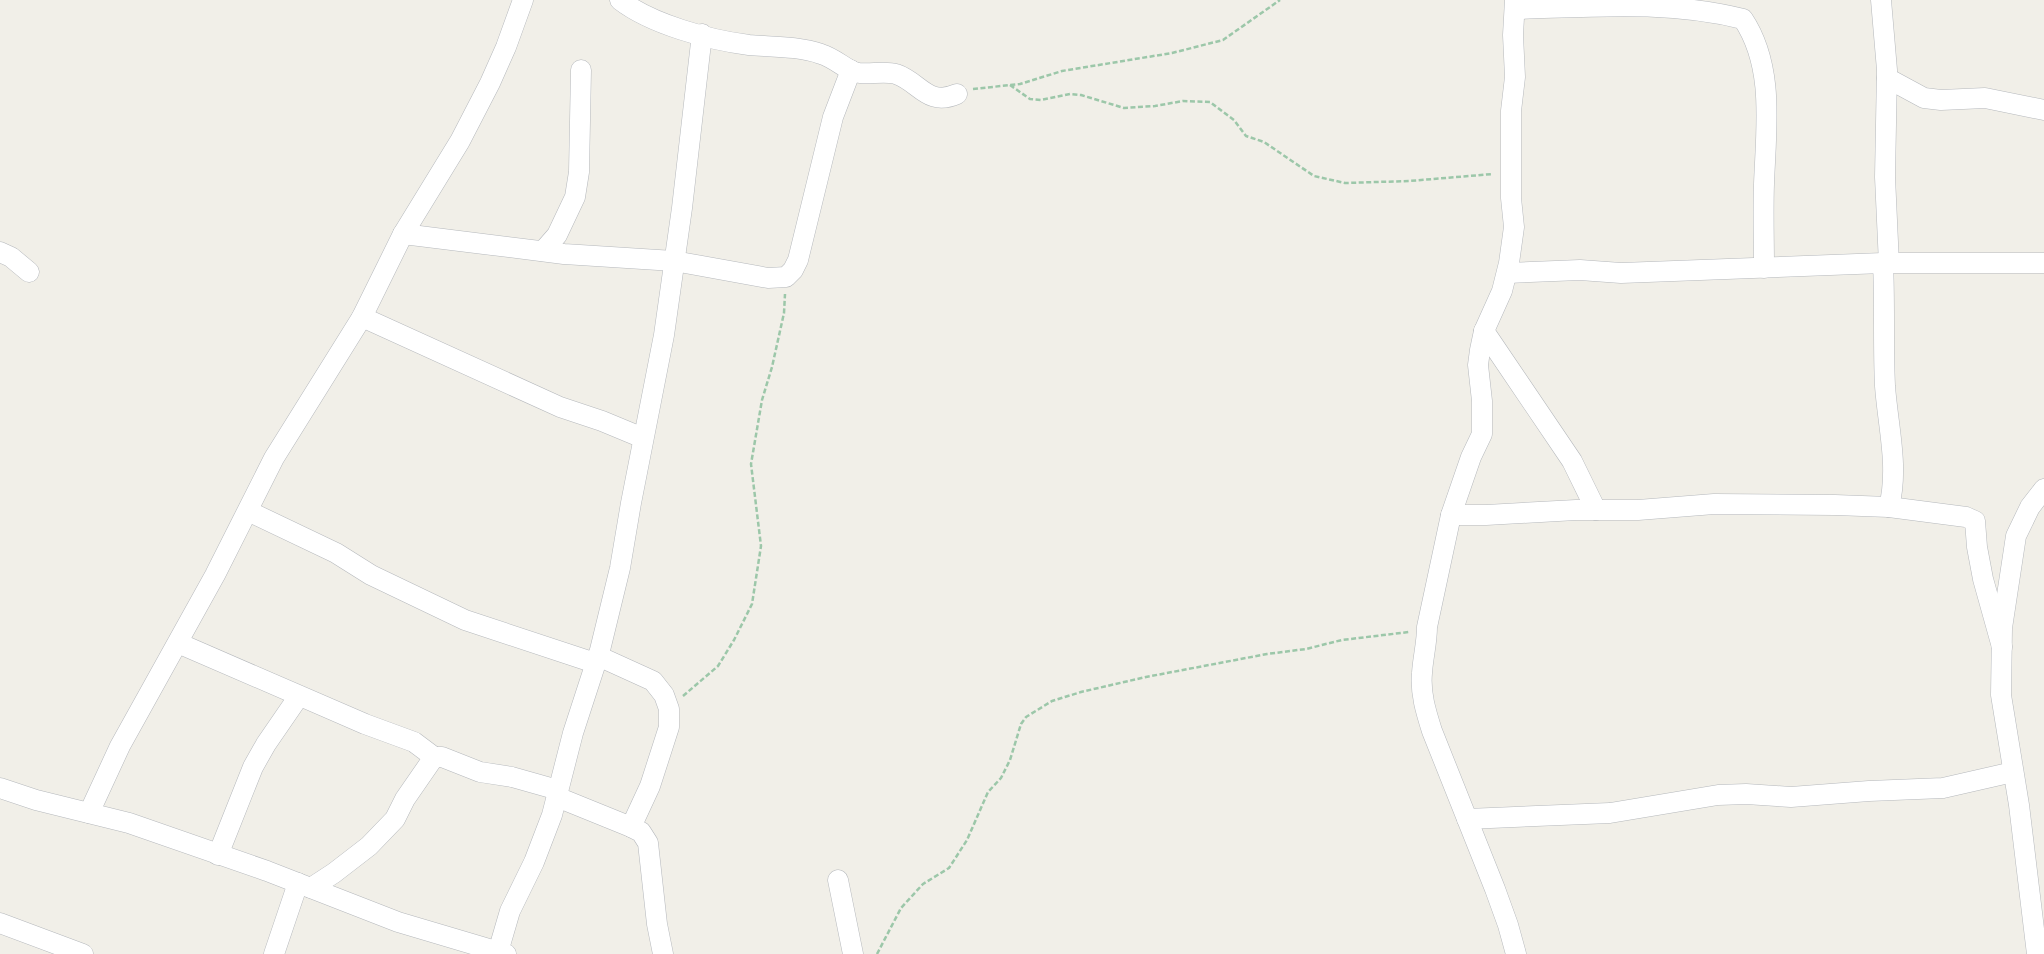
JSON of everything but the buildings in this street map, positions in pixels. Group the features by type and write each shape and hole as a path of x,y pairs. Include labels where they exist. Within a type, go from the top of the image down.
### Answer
{"street":[{"path":"89,813 120,746 178,643 274,458 362,316 403,234 460,140 486,91 506,47 523,0"},
{"path":"620,0 664,25 746,44 793,48 820,53 836,60 851,70 862,73 886,72 898,75 933,97 946,99 957,94"},
{"path":"1881,0 1887,78 1886,264 1883,348 1887,410 1894,464 1894,488 1889,507"},
{"path":"1516,954 1508,925 1432,730 1424,704 1421,674 1427,644 1427,627 1451,514 1471,457 1482,434 1482,401 1478,365 1484,331 1502,291 1507,273 1514,228 1511,198 1511,111 1515,77 1513,35 1515,4 1659,6 1721,13 1743,19 1753,34 1761,56 1768,100 1764,268"},
{"path":"0,788 36,800 129,823 398,922 502,953 510,911 534,862 552,815 573,733 597,660 620,568 643,438 664,335 702,34"},
{"path":"543,251 557,235 575,197 579,172 581,70"},
{"path":"403,234 611,258 674,261 768,278 786,277 793,270 798,260 833,117 851,70"},
{"path":"1887,78 1924,98 1941,100 1985,98 2044,110"},
{"path":"0,252 11,257 29,272"},
{"path":"1507,273 1580,270 1621,273 1886,264 2044,262"},
{"path":"362,316 560,407 602,421 643,438"},
{"path":"1484,331 1572,461 1596,510"},
{"path":"2037,954 2019,805 2001,695 2004,609 2016,536 2030,507 2044,489"},
{"path":"1451,514 1486,516 1596,510 1638,510 1714,504 1889,507 1966,517 1975,522 1983,579 2002,647"},
{"path":"248,511 336,553 371,575 465,620 597,660 653,681 664,695 669,709 669,727 650,786 631,827"},
{"path":"178,643 389,734 414,742 434,757 442,757 480,772 512,777 557,793 641,832 648,843 657,924 663,954"},
{"path":"218,855 253,767 266,744 299,696"},
{"path":"274,954 304,886 334,873 369,846 395,819 405,799 434,757"},
{"path":"1467,819 1610,813 1718,795 1746,794 1791,798 1869,791 1943,788 2013,772"},
{"path":"838,880 853,954"},
{"path":"0,923 83,954"}],"path":[{"path":"957,94 982,87 1020,84 1062,71 1172,53 1224,40 1280,0"},
{"path":"1010,85 1030,99 1041,100 1070,94 1081,95 1124,108 1155,106 1183,101 1210,102 1234,120 1246,136 1264,142 1314,176 1345,183 1409,181 1512,172"},
{"path":"669,709 718,666 734,640 752,604 761,546 751,464 762,400 772,367 784,313 786,277"},
{"path":"877,954 901,908 923,884 949,868 962,847 988,792 1001,778 1010,760 1021,724 1026,717 1052,702 1081,692 1146,677 1267,654 1306,649 1342,640 1408,632 1427,627"}]}
